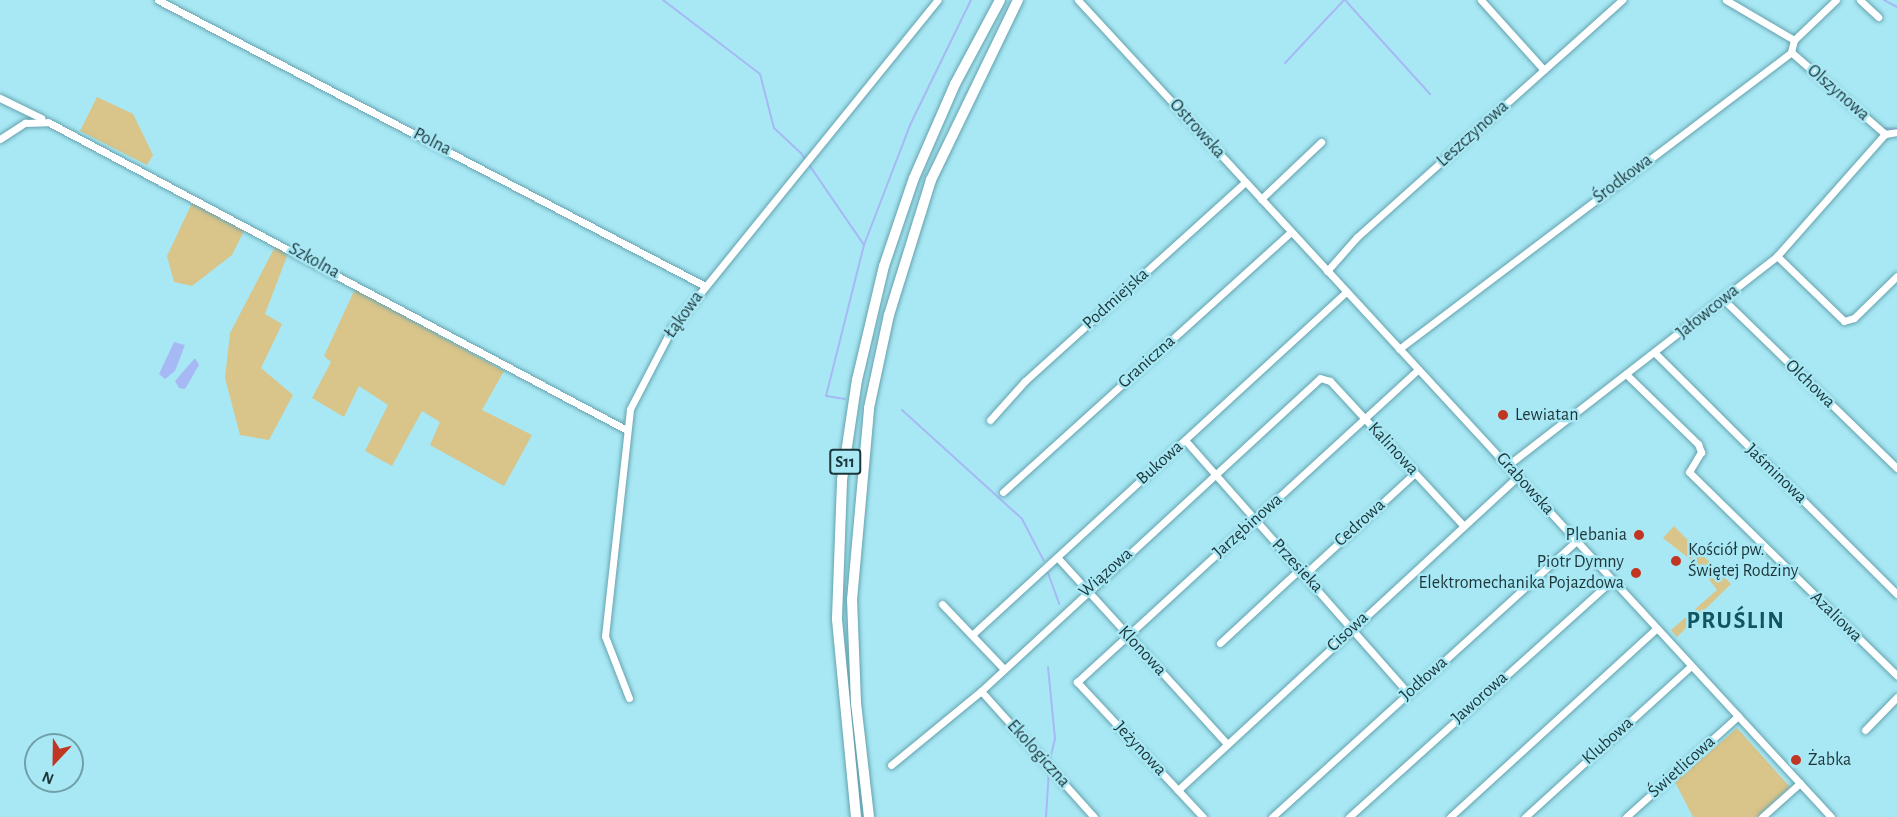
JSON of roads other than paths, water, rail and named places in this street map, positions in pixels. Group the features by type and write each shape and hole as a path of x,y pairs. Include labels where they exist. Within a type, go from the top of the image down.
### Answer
{"highway":[{"name":"S11","path":"856,817 844,729 837,596 843,480 857,380 884,266 914,178 954,84 1000,0"},
{"name":"S11","path":"869,817 856,703 852,600 869,408 889,315 931,180 1018,0"}],"street":[{"name":"Polna","path":"158,0 705,286"},
{"name":"Łąkowa","path":"629,698 605,636 625,429 672,328 938,0"},
{"name":"Ostrowska","path":"1078,0 1315,258"},
{"path":"1481,0 1544,70"},
{"name":"Leszczynowa","path":"1327,271 1357,237 1622,0"},
{"path":"1726,0 1794,40"},
{"path":"1791,52 1794,40 1836,0"},
{"path":"1860,0 1878,16"},
{"name":"Olszynowa","path":"1791,52 1885,134"},
{"name":"Środkowa","path":"1399,349 1791,52"},
{"name":"Szkolna","path":"0,98 625,429"},
{"path":"0,139 25,123 48,122"},
{"path":"1885,134 1897,132"},
{"name":"Jałowcowa","path":"1508,465 1628,376 1777,256 1885,134"},
{"path":"1261,199 1321,142"},
{"name":"Podmiejska","path":"990,420 1024,381 1245,182"},
{"name":"Graniczna","path":"1002,492 1291,232"},
{"path":"1777,256 1844,321 1854,318 1897,276"},
{"name":"Grabowska","path":"1315,258 1831,817"},
{"name":"Bukowa","path":"974,633 1346,292"},
{"name":"Olchowa","path":"1724,300 1897,468"},
{"name":"Jaśminowa","path":"1656,354 1897,594"},
{"name":"Jarzębinowa","path":"1077,682 1418,370"},
{"name":"Azaliowa","path":"1628,376 1698,444 1701,452 1689,472 1897,676"},
{"name":"Kalinowa","path":"1320,378 1330,381 1464,526"},
{"name":"Wiązowa","path":"891,765 981,691 1002,667 1320,378"},
{"name":"Przesieka","path":"1185,440 1353,627 1408,693"},
{"name":"Cedrowa","path":"1220,644 1415,473"},
{"name":"Cisowa","path":"1178,790 1518,476"},
{"name":"Jodłowa","path":"1272,817 1576,541"},
{"name":"Klonowa","path":"1057,557 1227,744"},
{"name":"Jaworowa","path":"1349,817 1612,579"},
{"path":"942,604 974,633 1002,667"},
{"path":"1450,817 1657,628"},
{"name":"Klubowa","path":"1525,817 1692,666"},
{"name":"Jeżynowa","path":"1077,682 1203,817"},
{"name":"Ekologiczna","path":"981,691 1094,817"},
{"path":"1865,730 1897,697"},
{"name":"Świetlicowa","path":"1626,817 1738,716"},
{"path":"1762,817 1800,783"}],"water":[{"path":"174,342 185,345 175,371 165,379 159,374"},
{"path":"195,358 199,365 185,389 179,388 175,381"}],"waterway":[{"path":"663,0 760,74 774,128 801,153 864,245"},
{"path":"845,399 826,396 864,245 910,125 971,0"},
{"path":"1285,63 1344,0"},
{"path":"1345,0 1430,94"},
{"path":"1884,0 1897,7"},
{"path":"1883,128 1897,129"},
{"path":"902,410 1022,519 1044,561"},
{"path":"1048,573 1059,604"},
{"path":"1048,667 1055,739 1049,763"},
{"path":"1046,817 1049,769"}],"place":[{"name":"Lewiatan","path":"1503,415"},
{"name":"Plebania","path":"1639,535"},
{"name":"Kościół pw. Świętej Rodziny","path":"1676,561"},
{"name":"Piotr Dymny Elektromechanika Pojazdowa","path":"1636,573"},
{"name":"Żabka","path":"1796,760"}],"district":[{"name":"PRUŚLIN","path":"1736,622"}]}
